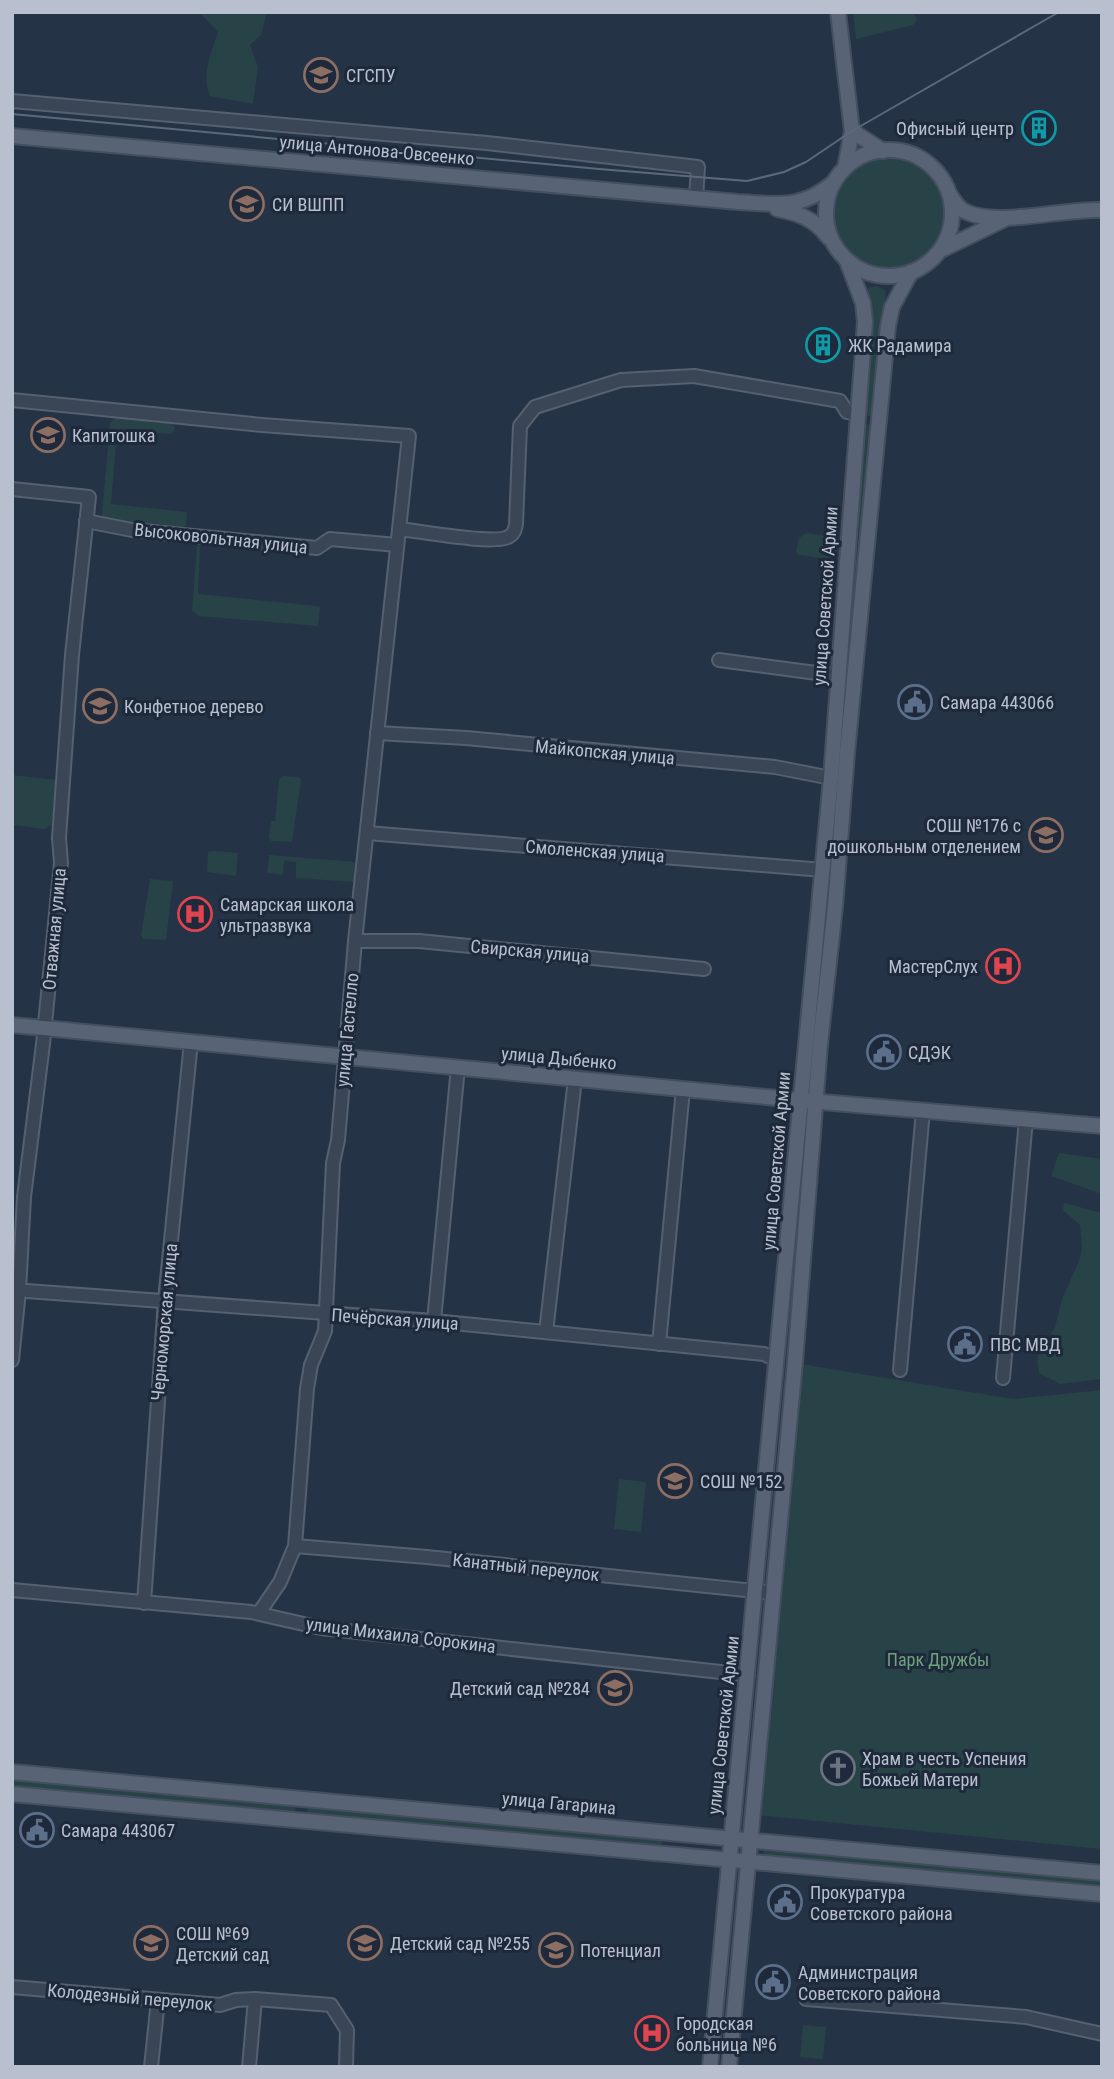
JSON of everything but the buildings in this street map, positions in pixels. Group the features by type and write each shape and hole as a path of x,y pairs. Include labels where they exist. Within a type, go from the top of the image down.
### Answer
{"main road":[{"path":"838,12 852,131 845,167"},
{"path":"852,131 883,150"},
{"name":"улица Антонова-Овсеенко","path":"12,136 787,205 800,203 833,183"},
{"path":"945,184 952,217 948,235 940,250 927,264 900,276 877,276 847,261 835,247 828,232 825,215 833,183 845,167 863,156 883,150 897,151 923,160 945,184 961,210 984,217 1008,218 1083,209 1102,210"},
{"name":"улица Антонова-Овсеенко","path":"738,202 793,212 808,218 821,228 835,247"},
{"path":"940,250 1008,218"},
{"name":"улица Советской Армии","path":"729,2067 795,1362 823,870 865,322 863,303 847,261"},
{"name":"улица Советской Армии","path":"710,2067 776,1360 808,1101 855,675 888,326 892,307 911,272"},
{"path":"849,534 867,534"},
{"path":"839,676 855,675"},
{"name":"улица Дыбенко","path":"12,1025 808,1101 1102,1126"},
{"path":"776,1360 795,1362"},
{"name":"улица Гагарина","path":"12,1772 286,1799 751,1838 1102,1873"},
{"path":"12,1794 1102,1894"},
{"path":"669,1854 671,1831"}],"street":[{"path":"12,101 486,143 698,167 696,198"},
{"path":"399,529 468,538 506,539 513,533 516,524 520,426 535,407 621,380 694,376 840,401 847,412 858,414"},
{"name":"улица Гастелло","path":"12,400 248,424 409,436 355,941 338,1140 332,1176 325,1331 312,1365 307,1389 295,1546 281,1582 259,1613"},
{"name":"Отважная улица","path":"12,489 89,497 72,656 59,838 61,863 24,1197 12,1360"},
{"name":"Высоковольтная улица","path":"86,521 132,530 317,548 331,539 397,545"},
{"path":"719,660 839,676"},
{"name":"Майкопская улица","path":"377,733 466,738 775,767 831,778"},
{"name":"Смоленская улица","path":"367,833 823,870"},
{"name":"Свирская улица","path":"355,941 419,941 704,969"},
{"name":"Черноморская улица","path":"144,1603 165,1300 191,1042"},
{"path":"434,1321 458,1068"},
{"path":"546,1332 575,1079"},
{"path":"659,1343 683,1089"},
{"path":"900,1370 923,1110"},
{"path":"1003,1378 1026,1119"},
{"name":"Печёрская улица","path":"16,1291 434,1321 764,1354 776,1360"},
{"name":"Канатный переулок","path":"295,1546 773,1593"},
{"name":"улица Михаила Сорокина","path":"12,1590 259,1613 321,1628 748,1675"},
{"name":"Колодезный переулок","path":"12,1987 224,2005 236,2000 255,1999 331,2005 346,2030 346,2067"},
{"path":"249,2067 255,1999"},
{"path":"806,1999 1026,2017 1102,2034"},
{"path":"151,2067 158,2000"}],"green space":[{"path":"199,12 267,12 261,35 250,45 258,67 253,104 210,96 207,72 218,32"},
{"path":"853,12 913,12 917,20 913,25 856,39"},
{"path":"888,158 909,162 928,174 940,193 944,214 940,235 928,254 909,266 888,270 867,266 848,254 836,235 832,214 836,193 848,174 867,162"},
{"path":"877,286 886,291 872,416 862,415 868,288"},
{"path":"117,416 171,421 175,428 171,434 117,430 111,504 187,512 186,526 179,529 111,521 102,515 110,423"},
{"path":"864,424 875,425 867,529 856,528"},
{"path":"806,533 837,537 838,558 834,560 799,555 796,552 799,538"},
{"path":"197,546 200,546 198,594 317,606 320,607 318,626 199,616 192,611"},
{"path":"12,775 56,780 52,825 45,829 12,825"},
{"path":"283,776 301,779 292,842 271,841 269,837 271,821 275,821 279,780"},
{"path":"208,852 238,853 236,876 207,872"},
{"path":"269,855 355,862 354,882 296,878 296,862 284,861 283,875 267,873"},
{"path":"150,879 173,881 166,940 143,939 141,935"},
{"path":"1059,1153 1102,1159 1102,1194 1051,1176"},
{"path":"1064,1203 1102,1213 1102,1379 1060,1384 1039,1373 1037,1358 1055,1327 1062,1299 1082,1248 1080,1225 1063,1210"},
{"name":"Парк Дружбы","path":"801,1364 1013,1399 1102,1390 1102,1849 758,1815"},
{"path":"619,1479 646,1482 641,1532 614,1529"},
{"path":"12,1779 296,1806 295,1812 12,1787"},
{"path":"308,1807 661,1838 663,1842 660,1845 307,1813"},
{"path":"764,1849 1102,1878 1102,1885 763,1856"},
{"path":"803,2025 826,2027 823,2059 800,2057"}],"tram line":[{"path":"12,114 747,181 784,172 806,162 852,131 1059,12"}],"place":[{"name":"СГСПУ","path":"321,75"},
{"name":"Офисный центр","path":"1039,128"},
{"name":"СИ ВШПП","path":"247,204"},
{"name":"ЖК Радамира","path":"823,345"},
{"name":"Капитошка","path":"48,435"},
{"name":"Самара 443066","path":"915,702"},
{"name":"Конфетное дерево","path":"100,706"},
{"name":"СОШ №176 с дошкольным отделением","path":"1046,835"},
{"name":"Самарская школа ультразвука","path":"195,914"},
{"name":"МастерСлух","path":"1003,966"},
{"name":"СДЭК","path":"884,1052"},
{"name":"ПВС МВД","path":"965,1344"},
{"name":"СОШ №152","path":"675,1481"},
{"name":"Детский сад №284","path":"615,1688"},
{"name":"Храм в честь Успения Божьей Матери","path":"838,1768"},
{"name":"Самара 443067","path":"37,1830"},
{"name":"Прокуратура Советского района","path":"785,1902"},
{"name":"СОШ №69 Детский сад","path":"151,1943"},
{"name":"Детский сад №255","path":"365,1943"},
{"name":"Потенциал","path":"556,1950"},
{"name":"Администрация Советского района","path":"773,1982"},
{"name":"Городская больница №6","path":"652,2033"}]}
